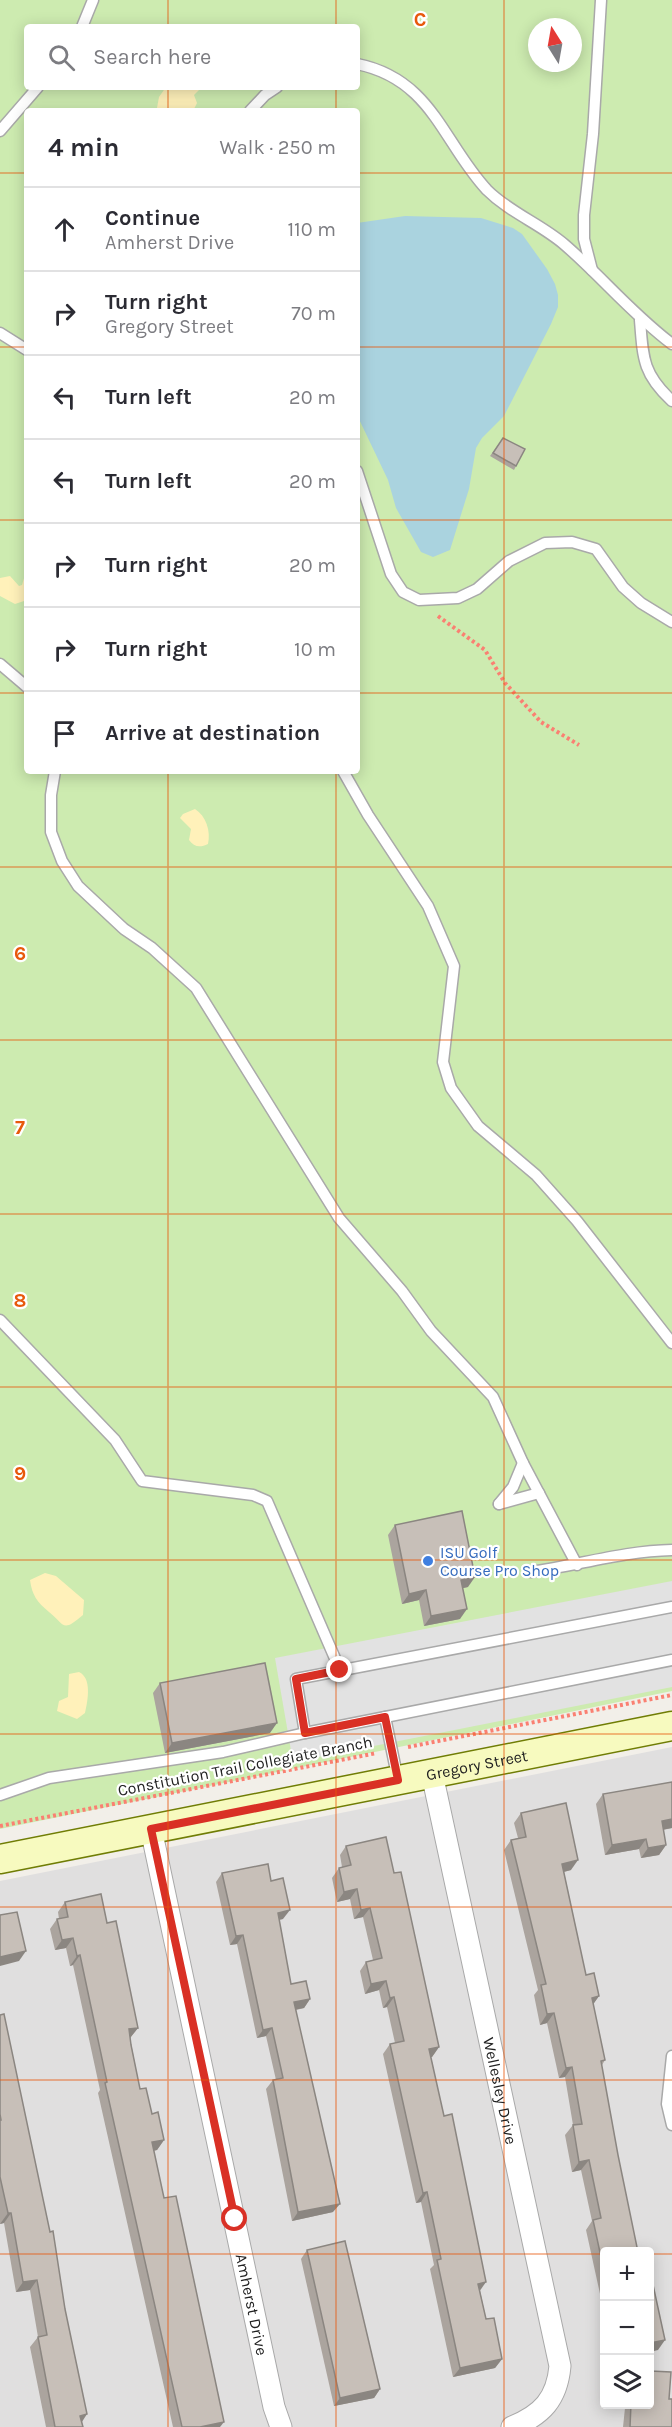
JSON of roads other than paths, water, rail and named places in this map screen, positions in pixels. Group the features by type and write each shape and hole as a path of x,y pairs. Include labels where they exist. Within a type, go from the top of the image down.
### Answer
{"main road":[{"name":"Gregory Street","path":"0,1859 672,1726"}],"street":[{"name":"Wellesley Drive","path":"432,1774 560,2366 558,2385 547,2404 534,2416 512,2427"},
{"name":"Amherst Drive","path":"151,1829 274,2407 281,2427"}],"lane":[{"path":"83,24 93,0"},
{"path":"592,271 584,239 584,215 593,134 601,0"},
{"path":"360,65 387,76 426,103 465,163 488,190 508,208 552,235 592,271 640,320 672,344"},
{"path":"0,131 35,90"},
{"path":"253,108 272,90"},
{"path":"640,320 643,356 653,384 672,401"},
{"path":"0,333 24,348"},
{"path":"360,480 391,574 403,592 419,600 458,598 477,590 509,561 545,543 572,542 596,549 623,587 640,603 672,622"},
{"path":"0,664 24,684"},
{"path":"54,774 51,795 51,832 62,861 78,886 124,929 152,948 196,988 339,1218 402,1291 431,1331 493,1397 523,1464 577,1565"},
{"path":"345,774 368,815 428,906 454,966 443,1062 451,1088 478,1126 521,1161 577,1221 672,1343"},
{"path":"0,1320 115,1440 142,1481 253,1495 267,1501 340,1670"},
{"path":"523,1464 513,1487 499,1504 539,1493"},
{"path":"531,1572 577,1565 636,1551 672,1550"},
{"path":"305,1733 296,1679 672,1607"},
{"path":"0,1795 49,1778 223,1752 305,1733 672,1660"},
{"path":"385,1717 398,1780"},
{"path":"672,2056 667,2104 672,2125"}],"water":[{"path":"405,216 481,218 513,228 522,234 547,269 558,295 558,307 551,324 504,416 482,438 476,448 469,489 450,550 433,557 421,552 396,508 388,480 360,421 360,223"}],"place":[{"name":"ISU Golf Course Pro Shop","path":"428,1561"}]}
